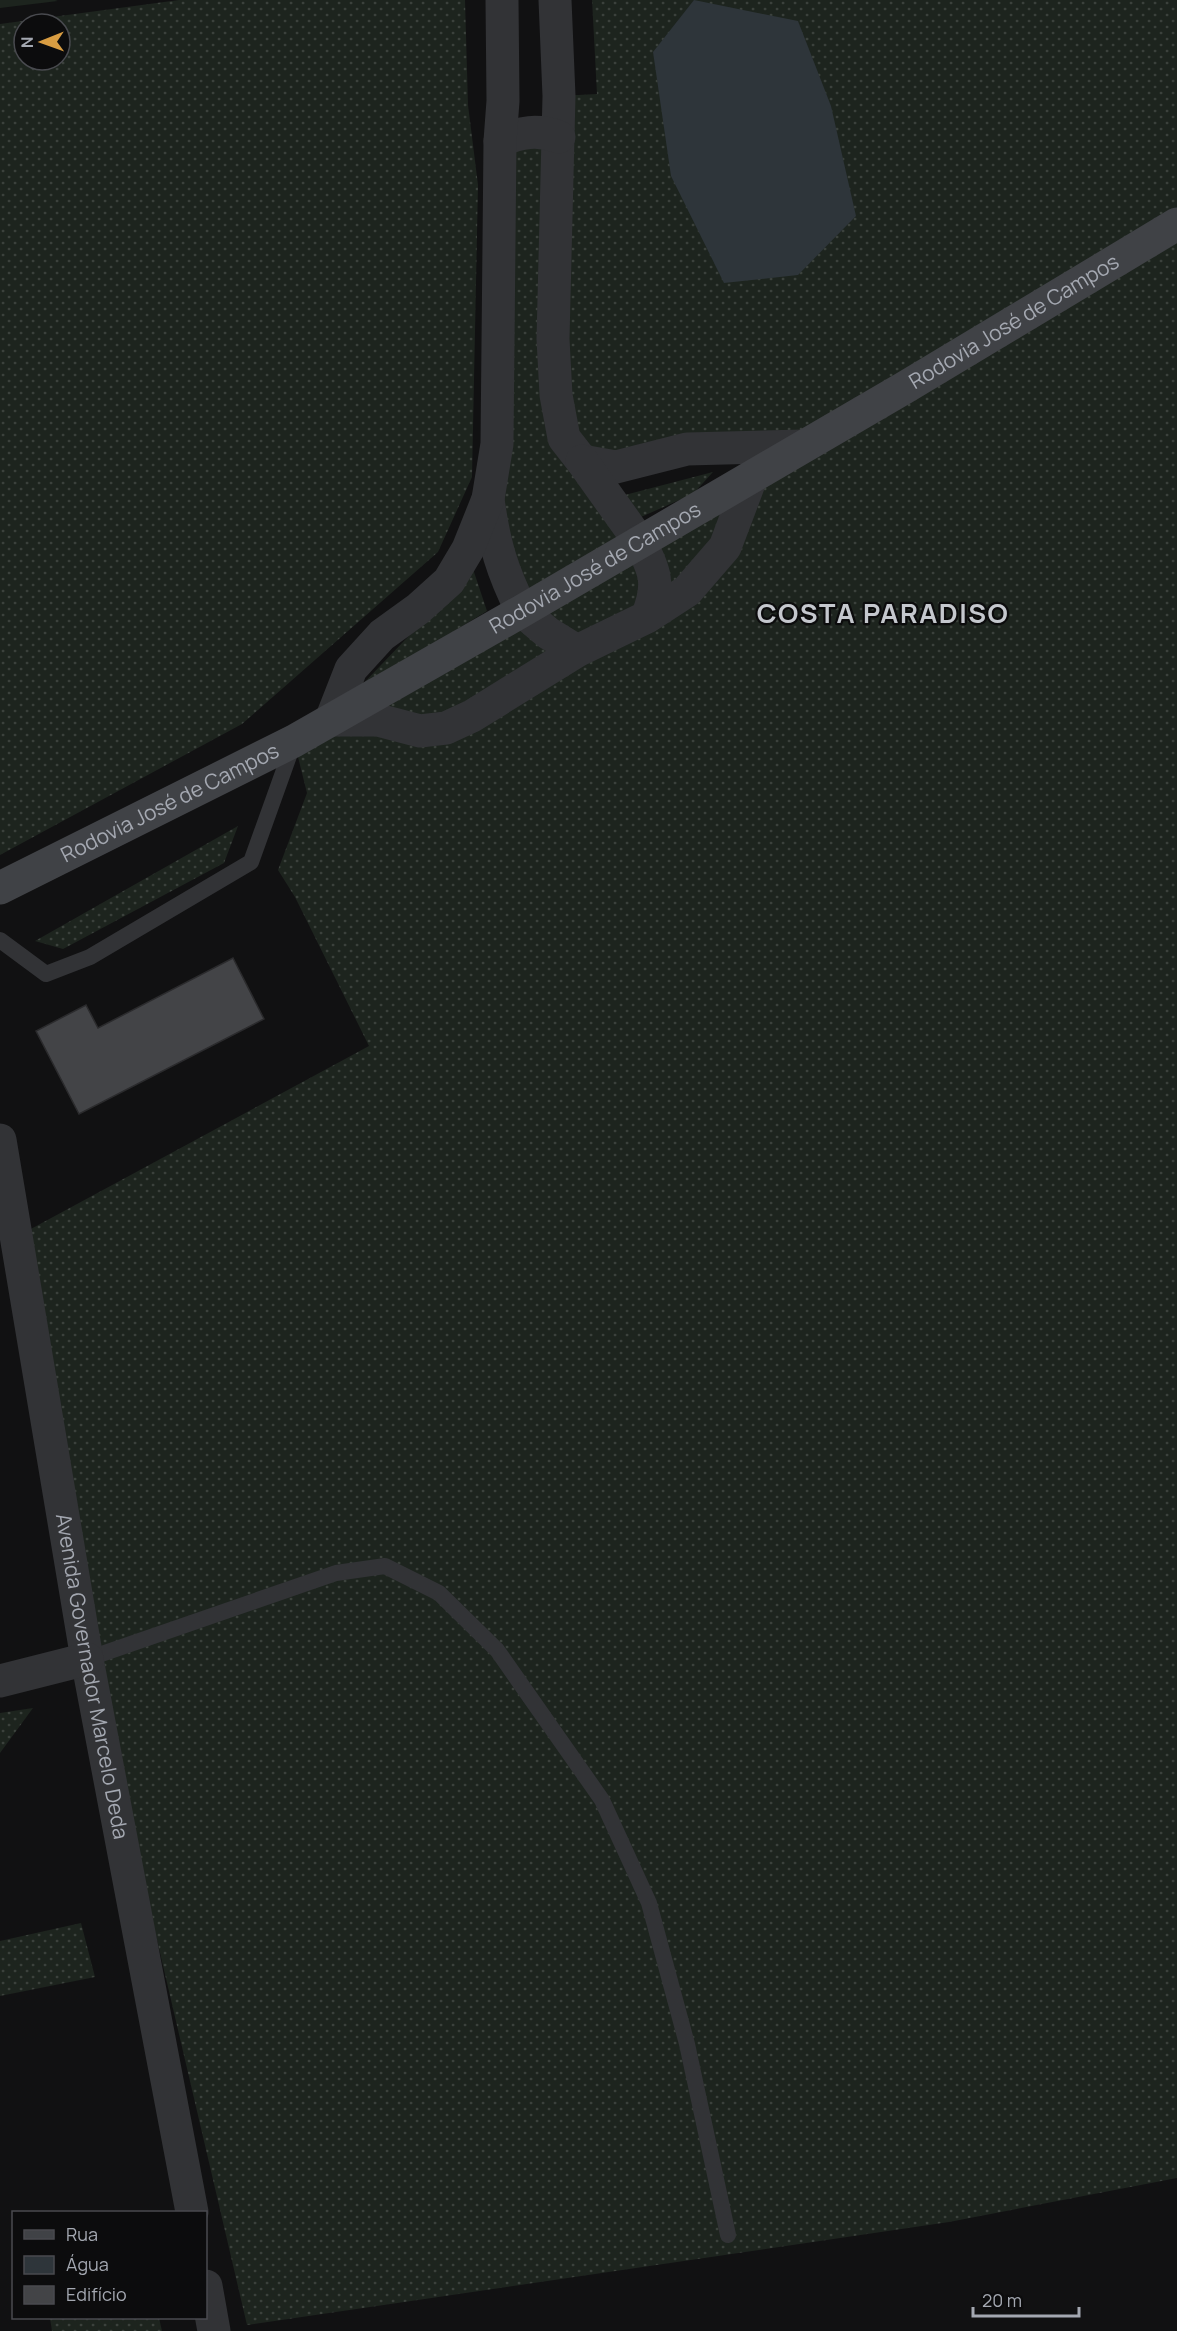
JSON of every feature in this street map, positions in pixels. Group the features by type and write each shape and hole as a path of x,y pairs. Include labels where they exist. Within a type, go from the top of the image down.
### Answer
{"main road":[{"name":"Rodovia José de Campos","path":"0,888 294,741 522,612 639,541 751,478 1177,224"}],"street":[{"path":"502,0 503,101 500,141 497,444 488,499 468,549 449,581 418,609 382,636 351,669 331,720 378,720 420,731 446,728 472,716 577,651 647,617 687,591 725,547 751,478"},
{"path":"555,0 560,96 553,339 556,395 564,438 639,541 648,558 655,579 654,599 647,617"},
{"path":"500,141 513,135 530,132 559,137"},
{"path":"582,461 616,467 687,449 803,446"},
{"path":"488,499 498,556 522,612 548,633 577,651"},
{"name":"Avenida Governador Marcelo Deda","path":"0,1140 87,1659 192,2211"},
{"path":"0,1681 87,1659"},
{"path":"207,2292 214,2331"}],"lane":[{"path":"0,940 46,974 63,969 90,957 251,862 294,741"},
{"path":"87,1659 336,1573 385,1566 439,1593 497,1650 602,1800 649,1903 687,2044 728,2235"}],"shaded area":[{"path":"0,0 55,0 58,1 0,8"},
{"path":"179,0 465,0 468,105 478,185 472,477 438,552 242,724 0,855 0,24 12,22 12,72 72,72 72,14"},
{"path":"592,0 1177,0 1177,2178 949,2222 247,2325 78,1602 16,1237 369,1046 295,897 278,870 307,793 294,741 522,611 498,557 500,141 530,132 559,96 597,94","holes":["801,446 639,541 583,461"]},
{"path":"713,472 693,494 641,517 621,496"},
{"path":"473,569 487,611 357,690"},
{"path":"238,826 224,863 63,949 35,941"},
{"path":"33,1708 0,1753 0,1713"},
{"path":"81,1923 95,1977 0,1996 0,1941"},
{"path":"50,2319 159,2319 162,2331 52,2331"}],"water":[{"path":"694,0 798,21 831,106 856,216 798,275 724,283 671,176 653,52"}],"building":[{"path":"233,958 264,1019 79,1114 36,1031 86,1005 98,1028"}],"district":[{"name":"COSTA PARADISO","path":"883,614"}]}
